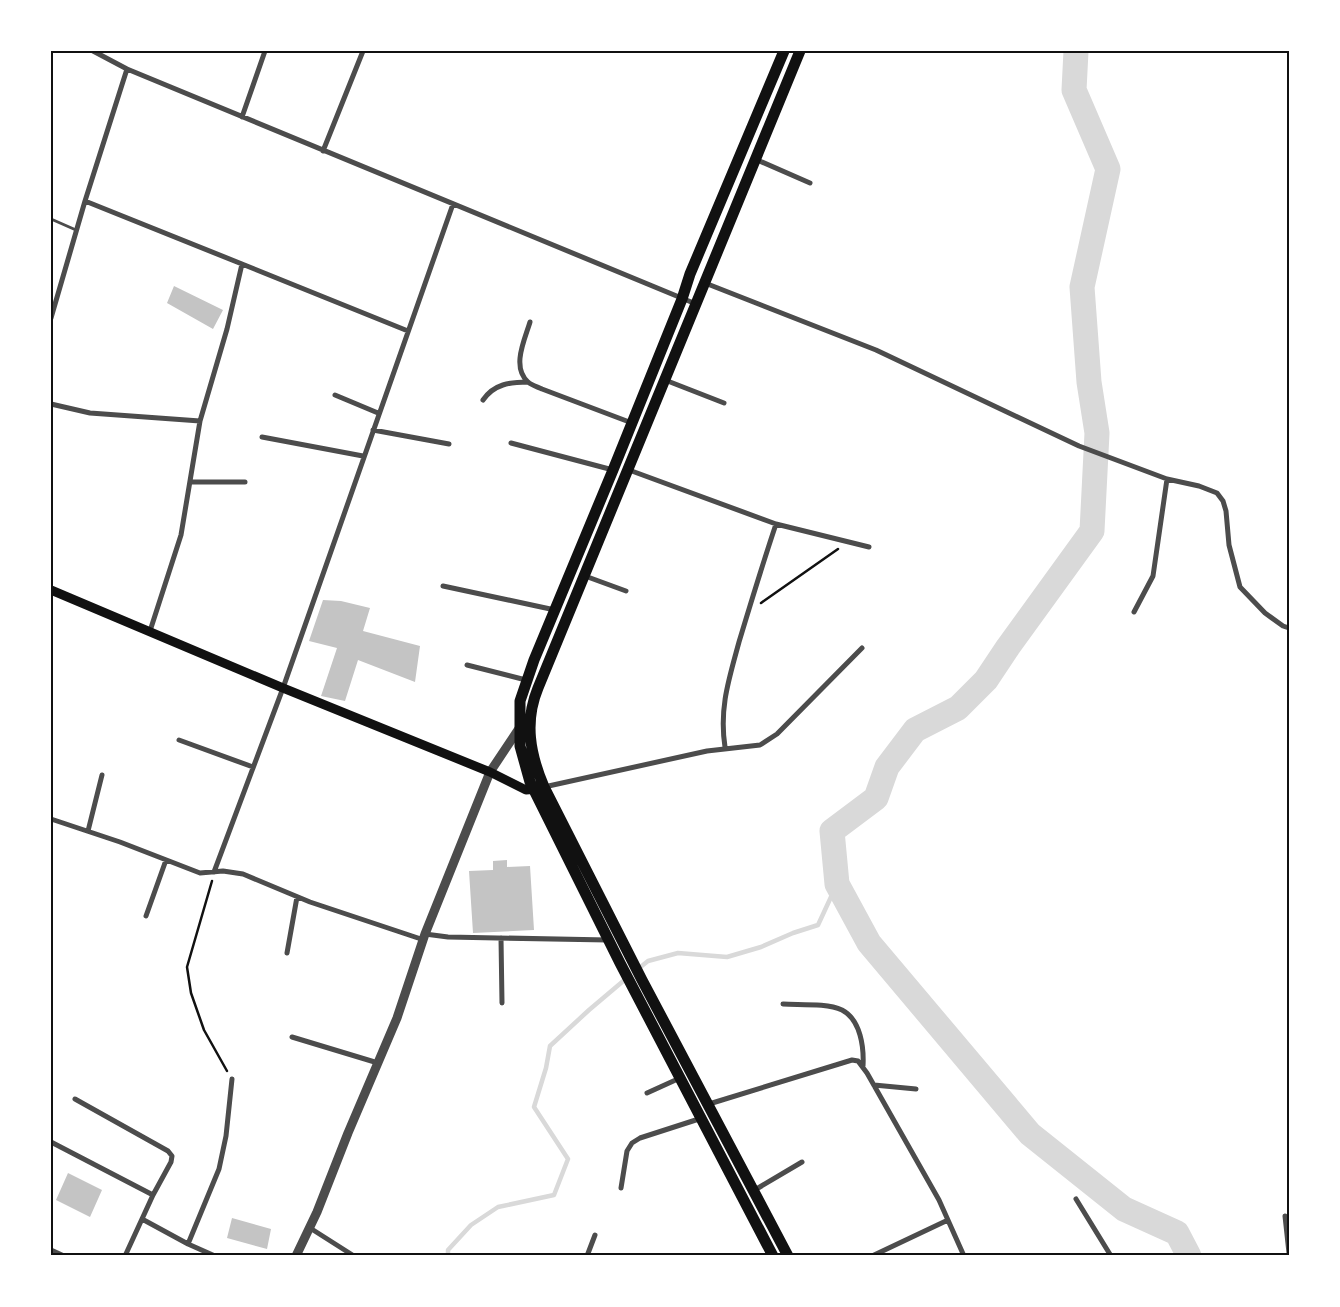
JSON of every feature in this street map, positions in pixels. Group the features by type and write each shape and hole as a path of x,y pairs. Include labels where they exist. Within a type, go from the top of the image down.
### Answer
{"highway":[{"path":"784,51 690,274 682,299 527,680 520,701 519,728 520,746 525,765 540,789 631,957 788,1256"},
{"path":"773,1256 608,940 540,789 539,776 530,738 530,718 532,702 800,51"},
{"path":"547,630 560,635"}],"main road":[{"path":"51,590 283,688 490,772 526,790 540,789"}],"street":[{"path":"93,51 127,69 696,304"},
{"path":"242,117 265,51"},
{"path":"323,151 362,51"},
{"path":"51,318 76,230 127,69"},
{"path":"754,159 810,183"},
{"path":"85,201 408,331"},
{"path":"214,872 283,688 372,430 453,204"},
{"path":"150,631 181,535 200,421 227,330 242,264"},
{"path":"705,283 876,350 991,406 1108,458 1167,479 1199,486 1216,493 1223,501 1226,511 1230,545 1240,586 1265,613 1289,628"},
{"path":"530,322 519,362 521,373 528,382 542,389 632,422"},
{"path":"665,380 724,403"},
{"path":"483,400 489,392 500,386 513,382 528,382"},
{"path":"335,395 378,413"},
{"path":"51,404 90,413 200,421"},
{"path":"372,430 448,444"},
{"path":"262,437 363,456"},
{"path":"511,443 613,470"},
{"path":"628,469 776,524 868,547"},
{"path":"1134,612 1148,589 1153,576 1167,479"},
{"path":"190,482 245,482"},
{"path":"726,747 723,722 725,694 747,613 776,524"},
{"path":"584,576 626,591"},
{"path":"443,586 555,610"},
{"path":"540,789 726,747 760,744 771,739 862,648"},
{"path":"467,665 527,680"},
{"path":"296,1256 310,1228 397,1018 424,937 490,772 519,728 530,718"},
{"path":"179,740 253,767"},
{"path":"88,831 102,775"},
{"path":"51,819 200,873 233,872 242,874 297,897 424,937 608,940"},
{"path":"146,916 166,860"},
{"path":"288,953 297,897"},
{"path":"501,938 502,1003"},
{"path":"783,1004 832,1007 843,1011 854,1021 861,1037 864,1050 863,1066"},
{"path":"292,1037 378,1063"},
{"path":"708,1104 852,1060 858,1061 863,1066 939,1200 964,1256"},
{"path":"647,1093 681,1078"},
{"path":"188,1244 219,1170 226,1136 232,1079"},
{"path":"874,1085 916,1089"},
{"path":"75,1099 168,1151 172,1156 171,1162 152,1195 125,1256"},
{"path":"621,1188 627,1151 632,1142 702,1118"},
{"path":"51,1142 152,1195"},
{"path":"753,1190 802,1162"},
{"path":"1076,1199 1111,1256"},
{"path":"1285,1216 1289,1253"},
{"path":"142,1219 188,1244 215,1256"},
{"path":"872,1256 948,1220"},
{"path":"310,1228 354,1256"},
{"path":"587,1256 595,1235"},
{"path":"51,1250 64,1256"}],"lane":[{"path":"51,219 76,230"}],"path":[{"path":"747,613 850,541"},
{"path":"212,888 187,967 191,993 204,1030 232,1079"}],"building":[{"path":"174,286 223,310 213,329 167,303"},
{"path":"323,600 341,601 370,608 363,631 420,646 415,682 358,660 345,701 321,696 337,648 309,641"},
{"path":"507,860 507,867 530,866 534,930 473,933 469,871 493,870 493,861"},
{"path":"68,1173 102,1190 90,1217 56,1200"},
{"path":"232,1218 271,1229 267,1249 227,1238"}],"waterway":[{"path":"1076,51 1074,90 1108,169 1082,287 1089,382 1097,433 1092,531 986,680 958,708 915,730 887,767 876,798 832,831 837,884 869,943 1030,1134 1124,1209 1177,1233 1189,1256"},
{"path":"638,969 648,961 678,953 727,957 761,947 793,933 818,925 837,884"},
{"path":"448,1256 448,1250 471,1225 498,1207 554,1195 568,1159 534,1107 546,1068 550,1046 628,977"}]}
